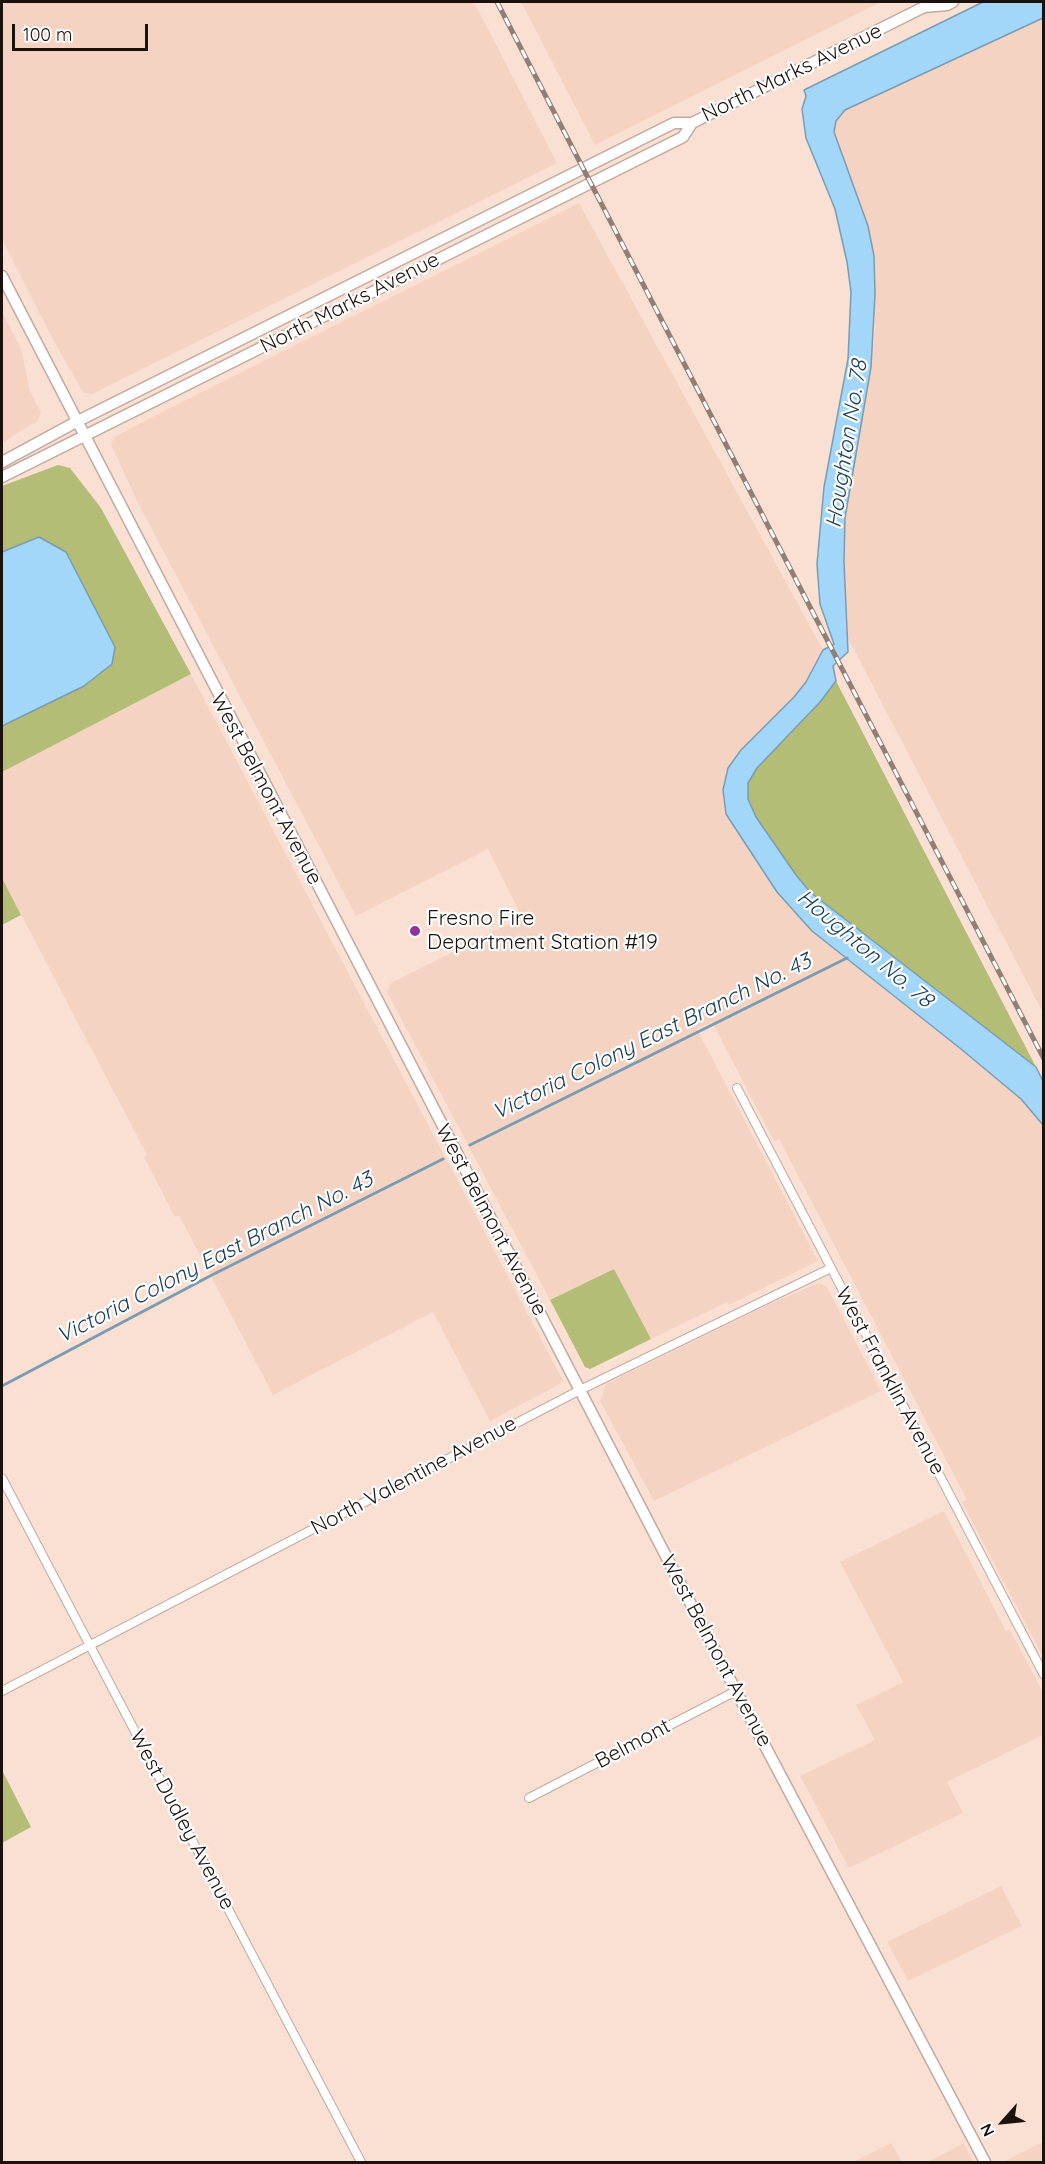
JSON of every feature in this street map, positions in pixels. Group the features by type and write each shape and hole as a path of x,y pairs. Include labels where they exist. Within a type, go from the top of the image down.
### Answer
{"main road":[{"name":"North Marks Avenue","path":"2,462 76,422 674,123 692,123 926,4 947,5 953,2"},
{"name":"North Marks Avenue","path":"2,477 683,137 692,123"},
{"name":"West Belmont Avenue","path":"2,276 83,436 984,2163"}],"street":[{"name":"West Franklin Avenue","path":"737,1088 1044,1675"},
{"name":"North Valentine Avenue","path":"2,1691 580,1390 831,1268"},
{"name":"West Dudley Avenue","path":"2,1478 361,2163"},
{"name":"Belmont","path":"529,1798 736,1690"}],"shaded area":[{"path":"2,2 474,2 557,163 92,394 83,392 52,338 2,239"},
{"path":"521,2 881,2 595,145"},
{"path":"1043,18 1043,1013 847,636 845,518 871,367 875,328 834,132 836,121 845,110"},
{"path":"579,203 823,650 806,682 794,697 741,750 728,768 812,931 1021,1099 1043,1125 1043,1657 962,1502 967,1500 779,1139 774,1141 712,1022 697,1029 818,1261 729,1305 727,1302 651,1339 614,1269 550,1300 387,992 391,983 522,917 488,849 356,916 139,505 111,445 114,437 150,418"},
{"path":"2,311 21,349 30,391 41,413 38,421 2,444"},
{"path":"191,674 562,1379 560,1384 490,1421 433,1312 273,1395 179,1215 175,1217 144,1157 147,1155 2,878 2,772"},
{"path":"818,1283 827,1287 881,1391 654,1501 600,1401 606,1384"},
{"path":"944,1511 1006,1631 1010,1630 1043,1693 1043,1735 947,1782 963,1813 849,1868 800,1776 875,1740 856,1705 903,1682 840,1562"},
{"path":"1001,1886 1022,1926 908,1981 887,1942"},
{"path":"1043,2142 1043,2162 1003,2162"},
{"path":"891,2143 902,2162 853,2162"},
{"path":"964,2143 973,2162 927,2162"}],"green space":[{"path":"58,465 70,468 101,508 191,674 2,772 2,486"},
{"path":"836,681 1036,1067 810,892 756,817 748,799 748,783 757,768 820,702"},
{"path":"2,878 21,915 2,925"},
{"path":"614,1269 651,1339 590,1369 585,1367 550,1300"},
{"path":"2,1770 31,1827 2,1843"}],"water":[{"name":"Houghton No. 78","path":"983,2 1043,2 1043,18 845,110 836,121 834,132 868,226 874,256 875,294 871,367 845,518 844,562 848,652 833,666 836,681 820,702 757,768 748,783 748,799 756,817 810,892 1036,1067 1043,1081 1043,1125 1021,1099 812,931 777,892 726,814 723,790 728,768 741,750 794,697 806,682 823,650 834,644 820,604 817,564 824,487 848,359 851,292 835,209 806,138 802,109 806,96 804,90"},
{"path":"39,537 66,552 115,647 112,664 84,686 2,726 2,552"}],"waterway":[{"name":"Victoria Colony East Branch No. 43","path":"470,1145 847,958"},
{"name":"Victoria Colony East Branch No. 43","path":"2,1386 210,1276 443,1159"}],"railway":[{"path":"497,2 1044,1059"}],"place":[{"name":"Fresno Fire Department Station #19","path":"415,931"}]}
